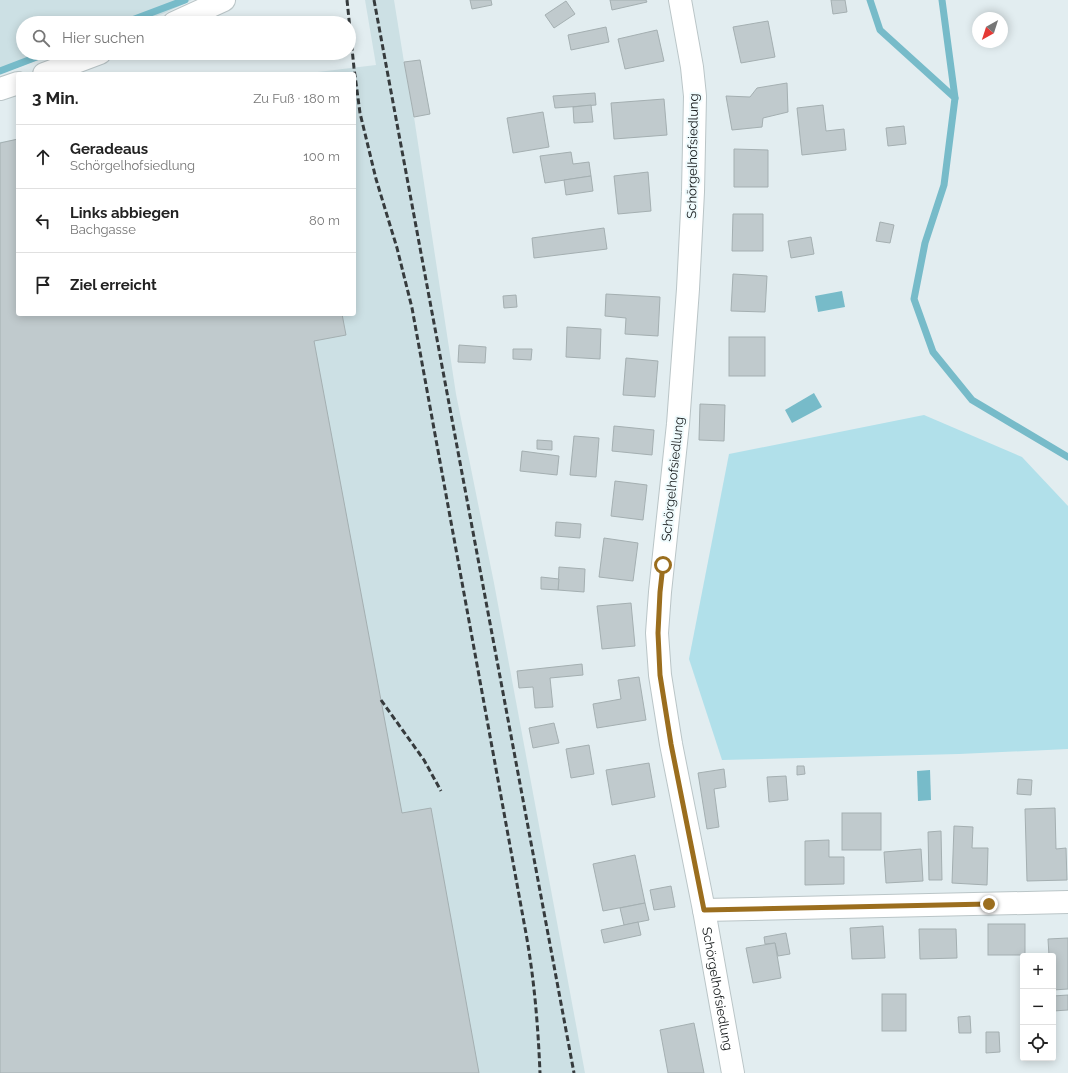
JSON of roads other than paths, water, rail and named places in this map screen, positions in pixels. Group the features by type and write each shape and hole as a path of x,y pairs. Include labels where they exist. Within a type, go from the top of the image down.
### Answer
{"street":[{"path":"189,16 224,0"},
{"name":"Schörgelhofsiedlung","path":"680,0 692,67 694,96 693,192 688,289 678,424 660,592 658,633 660,675 671,744 704,910 733,1073"},
{"path":"49,72 81,60"},
{"path":"0,89 16,84"},
{"path":"704,910 1068,902"}],"waterway":[{"path":"143,16 185,0"},
{"path":"870,0 880,30 955,98 944,185 925,243 914,299 933,352 972,400 1068,457"},
{"path":"942,0 955,98"},
{"path":"0,71 29,60"}],"railway":[{"path":"347,0 349,16"},
{"path":"374,0 574,1073"},
{"path":"353,60 355,72"},
{"path":"356,83 360,113 376,179 397,248 412,308 525,928 535,1000 540,1073"},
{"path":"381,700 424,760 441,791"}]}
